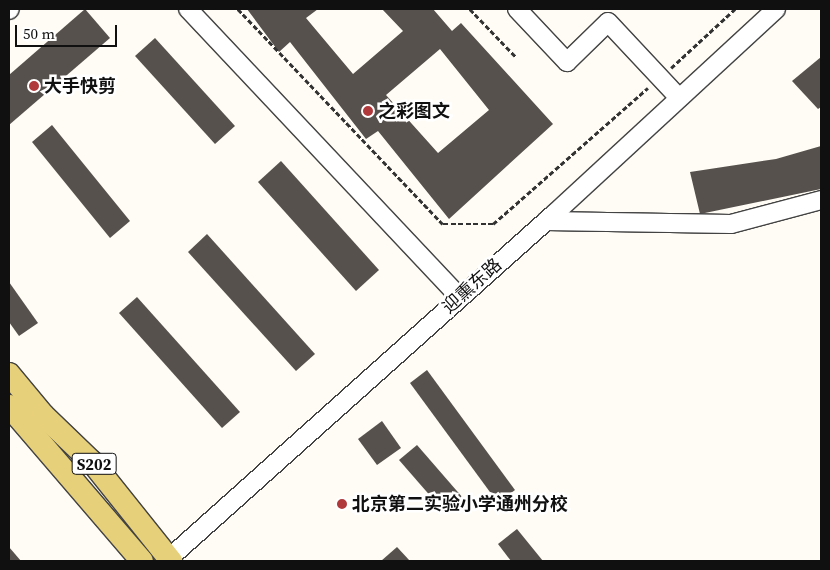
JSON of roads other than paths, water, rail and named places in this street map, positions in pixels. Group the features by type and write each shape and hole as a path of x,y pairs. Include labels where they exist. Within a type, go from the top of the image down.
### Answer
{"main road":[{"name":"S202","path":"9,374 43,415 92,462 169,560"},
{"name":"S202","path":"9,406 142,561"}],"street":[{"path":"188,9 459,297"},
{"path":"517,9 567,62 608,22 679,98"},
{"name":"迎熏东路","path":"169,560 459,297 546,221 776,9"},
{"path":"546,221 731,224 821,200"}],"place":[{"name":"大手快剪","path":"34,86"},
{"name":"之彩图文","path":"368,111"},
{"name":"北京第二实验小学通州分校","path":"342,504"}]}
